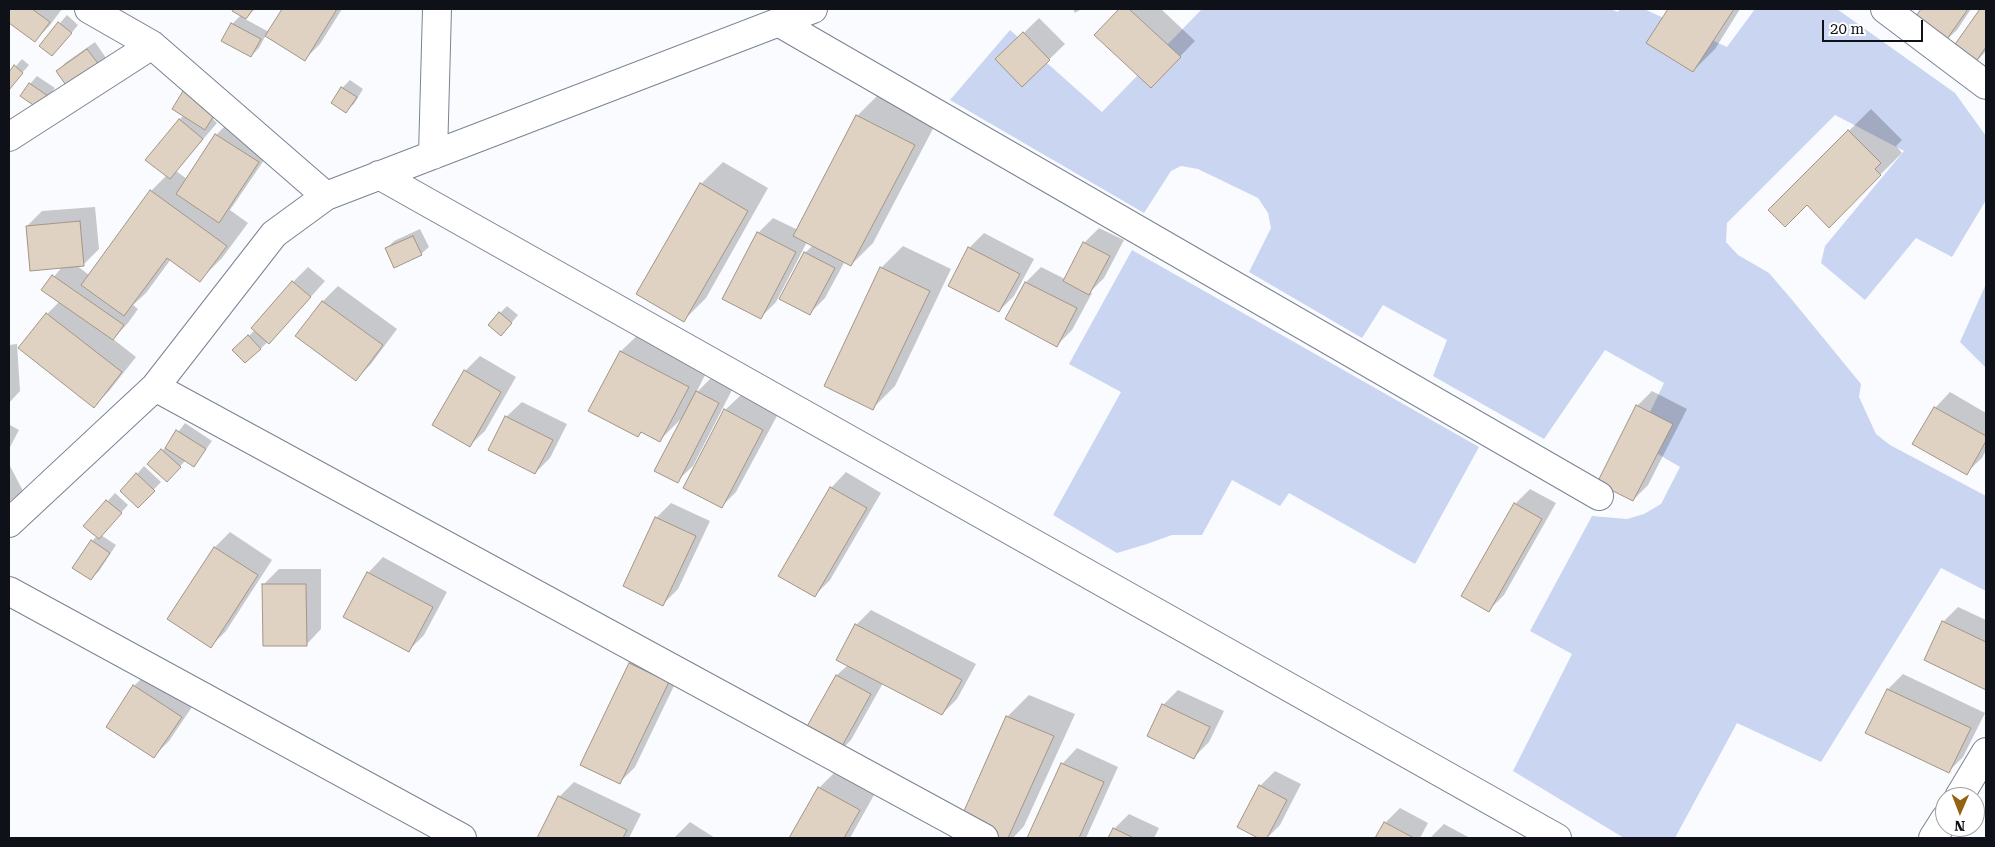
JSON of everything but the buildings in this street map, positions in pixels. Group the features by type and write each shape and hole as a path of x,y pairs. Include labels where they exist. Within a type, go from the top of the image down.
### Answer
{"street":[{"path":"89,9 152,45 326,196"},
{"path":"433,154 436,9"},
{"path":"9,523 155,388 274,234 326,196 813,9"},
{"path":"1885,9 1986,85"},
{"path":"778,22 1599,496"},
{"path":"9,137 152,45"},
{"path":"379,176 1558,838"},
{"path":"155,388 984,838"},
{"path":"9,591 462,838"},
{"path":"1966,787 1983,764"}],"shaded area":[{"path":"1202,9 1610,9 1618,12 1620,9 1644,9 1727,47 1755,9 1837,9 1955,93 1986,136 1986,200 1952,257 1916,238 1865,300 1821,263 1825,246 1904,151 1835,115 1727,223 1726,242 1738,255 1769,273 1861,384 1859,397 1876,434 1890,445 1986,496 1986,591 1941,568 1821,762 1737,723 1675,838 1624,838 1513,771 1572,654 1530,631 1592,516 1627,519 1644,514 1661,504 1680,467 1636,441 1664,383 1605,350 1544,439 1433,376 1447,340 1383,305 1362,338 1249,272 1271,228 1268,213 1258,198 1198,169 1181,166 1171,171 1144,213 950,100 1010,30 1102,112"},
{"path":"1132,250 1479,447 1415,564 1289,493 1280,506 1232,480 1202,535 1172,535 1117,553 1053,515 1121,392 1069,364"},
{"path":"1986,284 1986,368 1960,342"}]}
